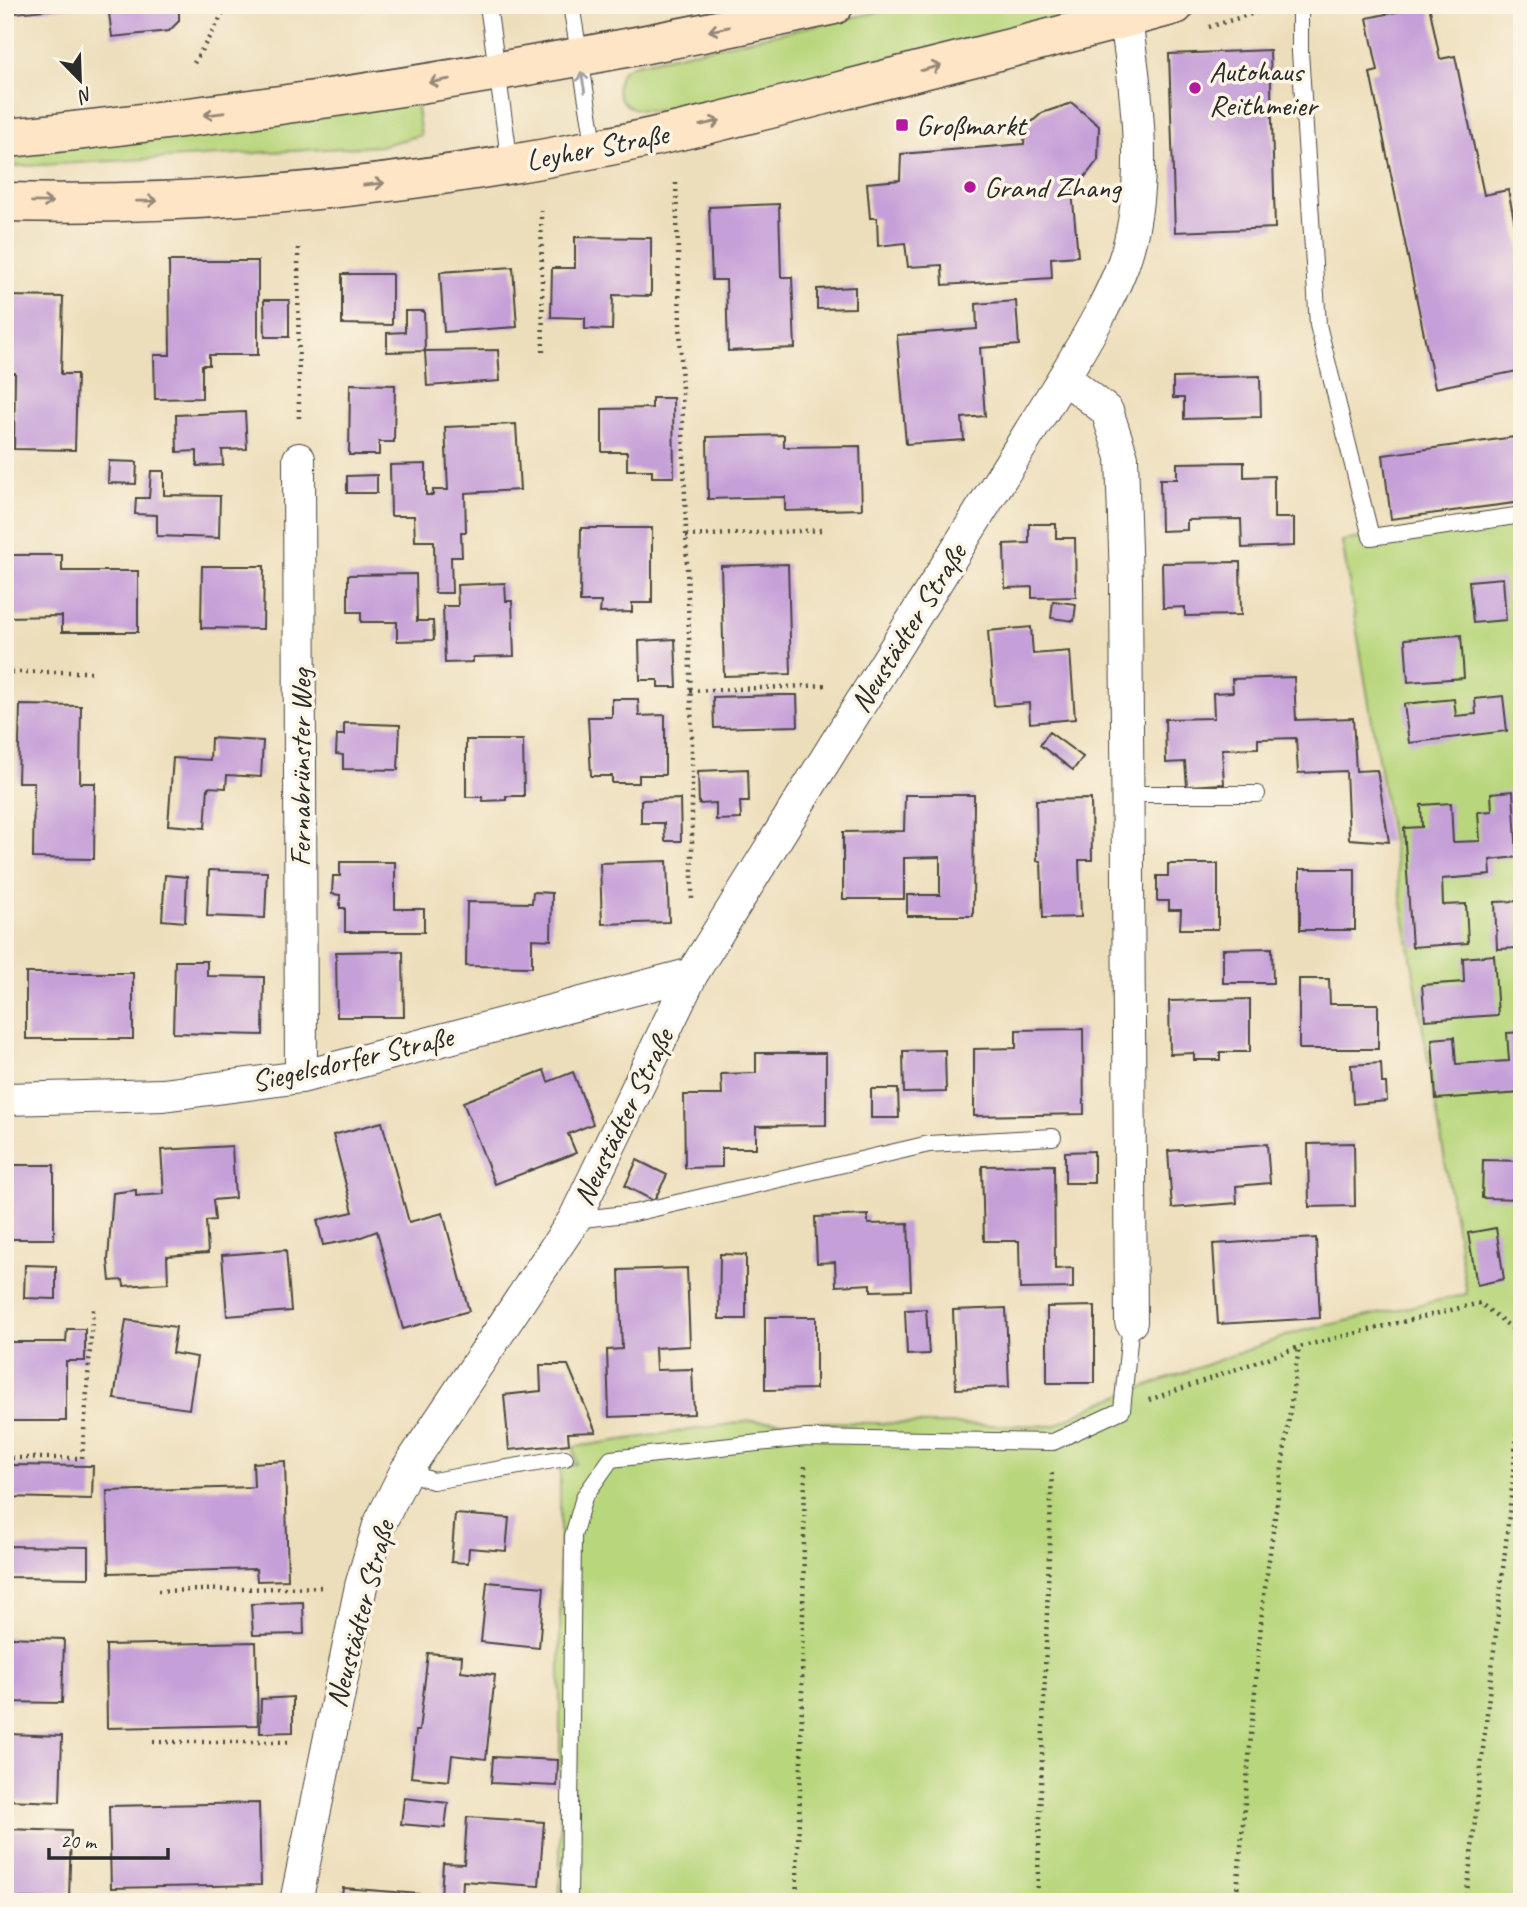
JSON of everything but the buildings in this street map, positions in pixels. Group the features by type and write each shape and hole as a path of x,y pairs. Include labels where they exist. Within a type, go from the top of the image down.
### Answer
{"main road":[{"path":"5,138 195,117 421,84 579,56 834,5"},
{"name":"Leyher Straße","path":"5,202 79,203 236,198 415,180 595,149 755,113 1125,12 1175,5"}],"street":[{"name":"Neustädter Straße","path":"296,1902 361,1587 379,1525 406,1471 574,1220 692,974 1064,377 1100,314 1123,262 1135,213 1140,168 1139,131 1125,12"},
{"path":"1064,377 1107,411 1122,457 1126,580 1131,1322"},
{"name":"Fernabrünster Weg","path":"299,459 301,1077"},
{"name":"Siegelsdorfer Straße","path":"5,1099 163,1095 301,1077 692,974"}],"lane":[{"path":"488,5 510,164"},
{"path":"571,5 595,149"},
{"path":"1300,5 1300,52 1318,325 1371,537 1522,515"},
{"path":"1127,794 1257,794"},
{"path":"574,1220 634,1213 929,1144 1053,1138"},
{"path":"569,1902 573,1536 584,1497 611,1459 805,1438 1053,1442 1122,1410 1131,1322"},
{"path":"406,1471 433,1481 565,1458"}],"path":[{"path":"194,63 228,5"},
{"path":"1207,27 1280,5"},
{"path":"676,183 690,691 692,905"},
{"path":"541,211 543,353"},
{"path":"298,248 299,459"},
{"path":"686,536 823,530"},
{"path":"5,672 92,671"},
{"path":"690,691 830,685 863,700"},
{"path":"1122,1410 1298,1347 1480,1303 1522,1336"},
{"path":"5,1458 82,1458 93,1309"},
{"path":"1236,1902 1263,1602 1298,1347"},
{"path":"1466,1902 1522,1375"},
{"path":"796,1902 801,1765 805,1438"},
{"path":"1037,1902 1053,1442"},
{"path":"158,1591 361,1587"},
{"path":"153,1742 327,1742"}],"green space":[{"path":"911,5 1070,5 1068,13 1060,16 679,111 638,109 622,101 618,93 620,75 626,68 636,64"},
{"path":"416,102 421,135 380,146 5,167 5,155"},
{"path":"1522,514 1522,1902 560,1902 560,1467 576,1464 574,1447 751,1421 1054,1426 1097,1404 1297,1332 1467,1294 1342,541"}],"place":[{"name":"Autohaus Reithmeier","path":"1195,88"},
{"name":"Großmarkt","path":"902,125"},
{"name":"Grand Zhang","path":"970,187"}]}
